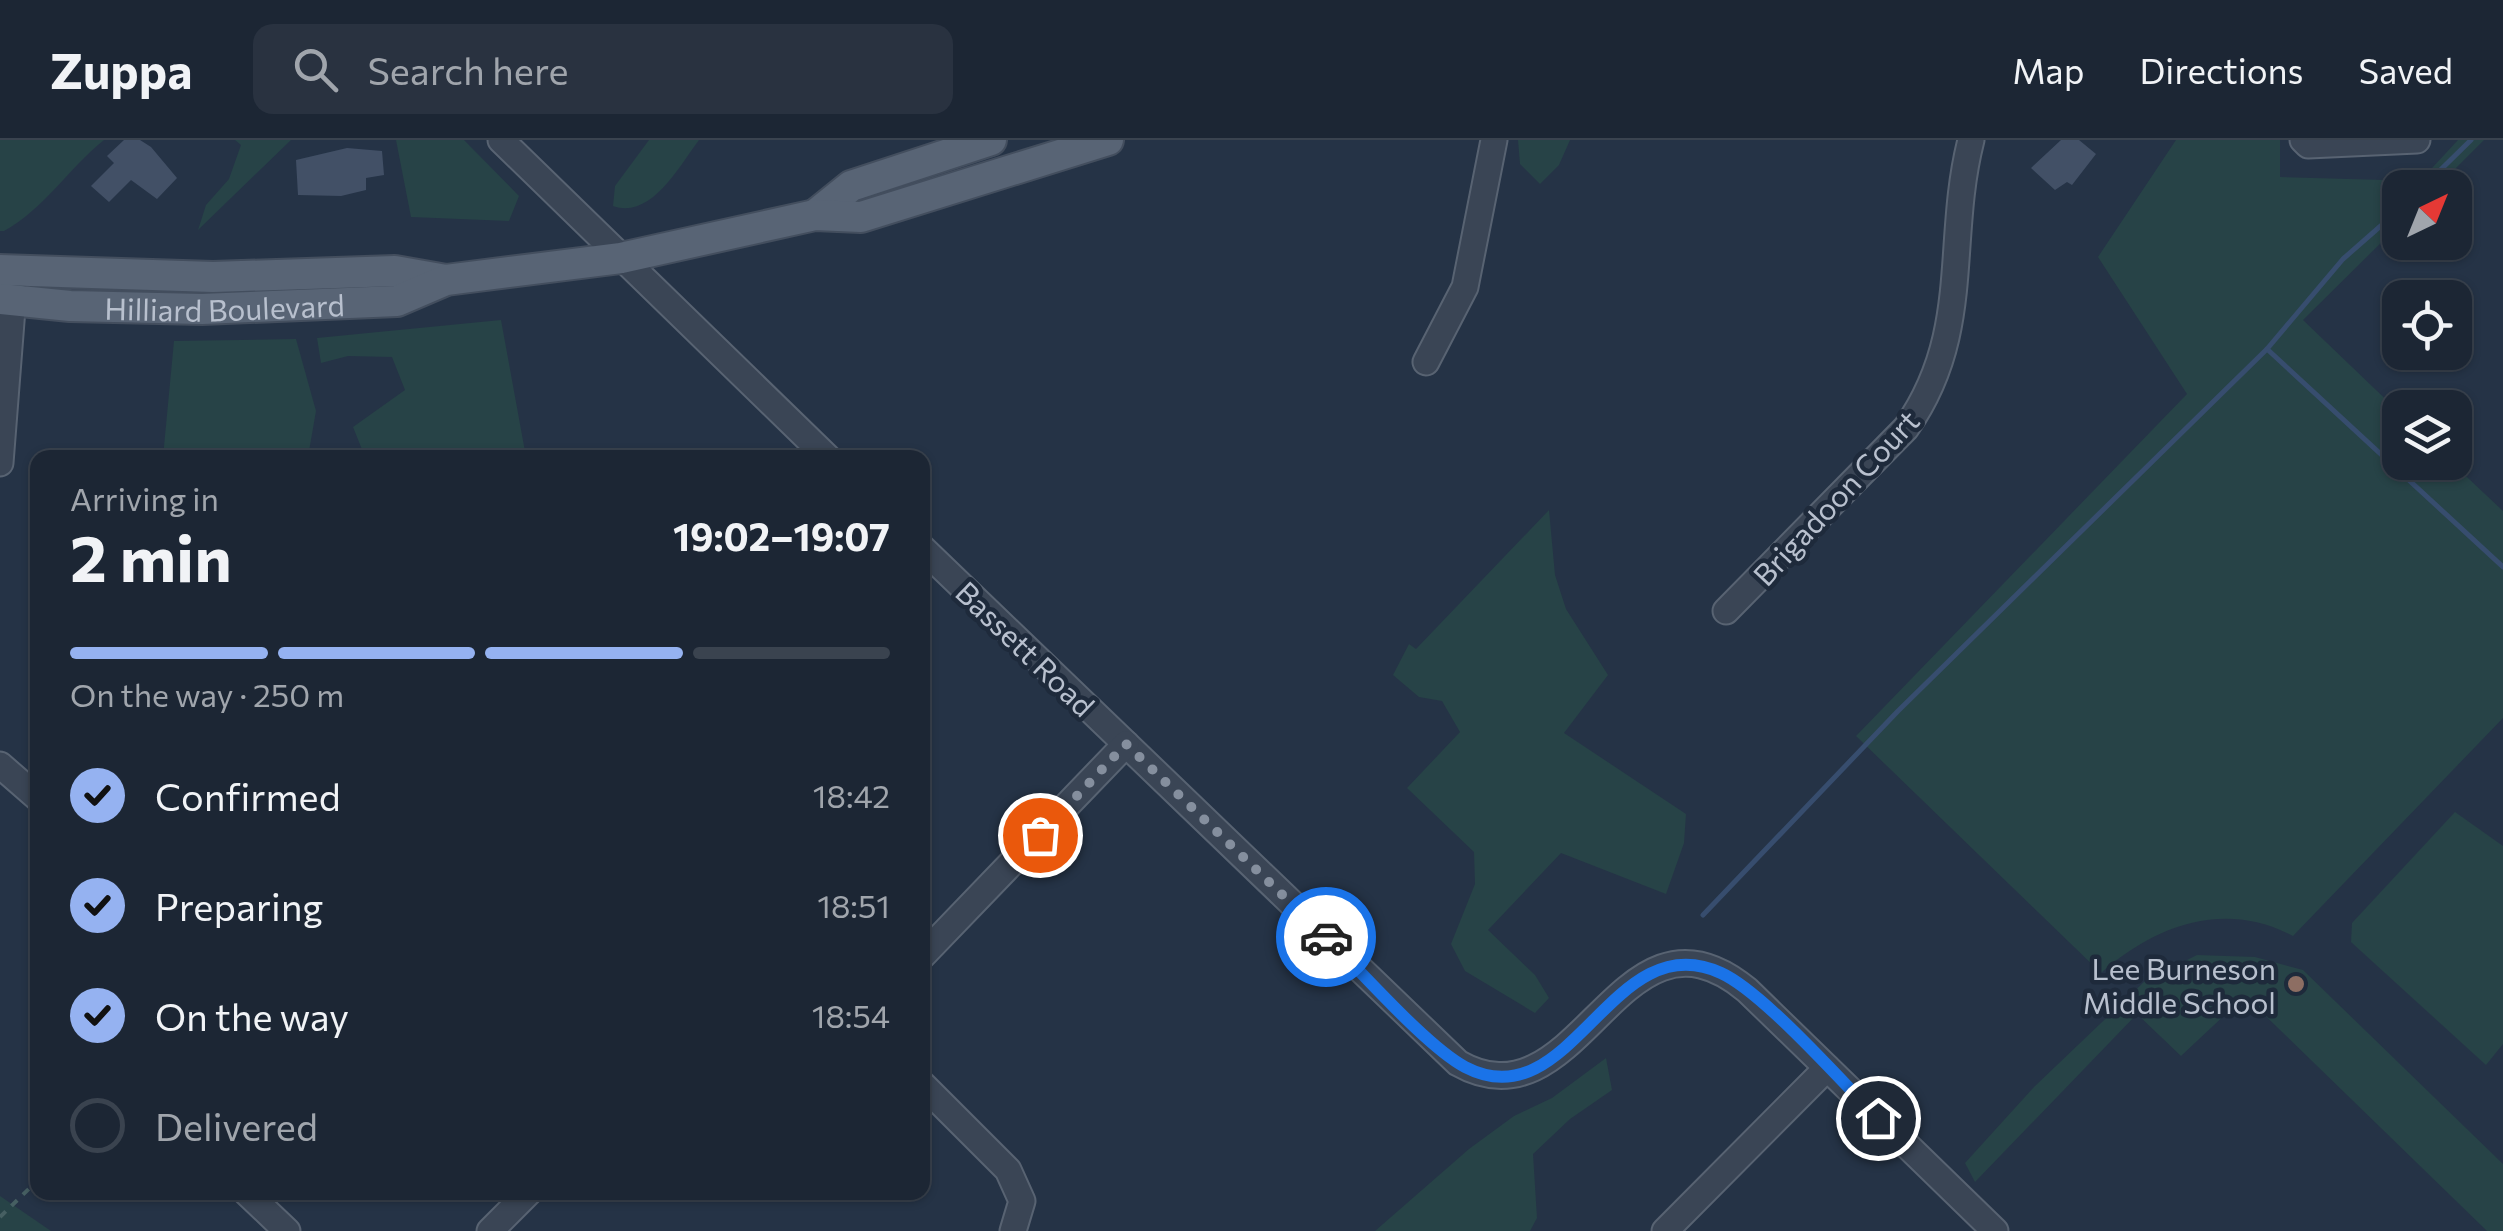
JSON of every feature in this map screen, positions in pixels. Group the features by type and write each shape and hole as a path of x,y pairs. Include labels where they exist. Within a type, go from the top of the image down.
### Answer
{"main road":[{"name":"Hilliard Boulevard","path":"816,214 851,186 991,140"},
{"name":"Hilliard Boulevard","path":"7,285 395,271 446,280 621,258 816,214 861,217 1108,140"}],"street":[{"path":"501,140 820,450"},
{"path":"1426,362 1465,287 1494,140"},
{"name":"Brigadoon Court","path":"1726,611 1906,428 1926,400 1955,304 1972,140"},
{"path":"2306,143 2416,140"},
{"path":"0,462 7,285"},
{"name":"Bassett Road","path":"930,556 1440,1048 1466,1068 1505,1078 1534,1070 1563,1049 1634,981 1656,969 1681,964 1713,970 1738,983 1994,1231"},
{"path":"930,948 1126,744"},
{"path":"0,764 30,791"},
{"path":"1665,1231 1827,1068"},
{"path":"930,1092 1008,1170 1022,1201 1013,1231"},
{"path":"254,1200 286,1231"},
{"path":"490,1231 522,1200"}],"path":[{"path":"0,1217 30,1188"}],"green space":[{"path":"0,140 104,140 31,212 0,231"},
{"path":"235,140 291,140 198,230 206,205 229,179 241,145"},
{"path":"396,140 464,140 519,196 509,221 411,217"},
{"path":"649,140 699,140 652,198 627,208 613,206 615,186"},
{"path":"1518,140 1570,140 1559,165 1540,184 1520,164"},
{"path":"2176,140 2280,140 2280,177 2382,180 2382,242 2303,320 2382,396 2382,480 2470,480 2503,511 2503,718 2293,936 2241,920 2191,923 2144,942 2101,973 1856,736 2187,394 2098,257"},
{"path":"2458,140 2484,140 2454,170 2430,170"},
{"path":"501,320 525,450 362,450 353,427 405,390 392,357 348,356 321,363 317,338"},
{"path":"296,339 316,411 309,450 164,450 174,341"},
{"path":"1549,510 1555,575 1566,609 1608,675 1564,733 1686,814 1684,843 1666,894 1561,853 1488,930 1535,975 1549,998 1535,1013 1465,971 1451,944 1475,884 1474,852 1407,788 1460,732 1442,701 1419,697 1393,675 1409,644 1416,649"},
{"path":"2455,812 2503,846 2503,1044 2486,1065 2351,942 2352,923"},
{"path":"2197,955 2255,957 2303,970 2503,1164 2503,1231 2487,1231 2245,996 2181,1056 2137,1014 1975,1182 1965,1163 2034,1087 2145,981"},
{"path":"1606,1058 1612,1090 1570,1119 1533,1154 1537,1218 1530,1231 1375,1231 1469,1149 1514,1116 1552,1098"},
{"path":"0,1196 51,1231 0,1231"}],"building":[{"path":"124,140 140,140 151,147 177,178 157,199 131,180 109,202 91,186 114,163 107,156"},
{"path":"2061,140 2079,140 2096,154 2072,185 2067,182 2055,190 2031,168"},
{"path":"347,148 382,151 384,175 366,178 366,190 341,196 298,195 296,160"}],"waterway":[{"path":"2440,170 2471,140"},
{"path":"1703,915 1898,711 2267,349 2343,259 2382,225"},
{"path":"2267,349 2503,567"}],"way so far":[{"path":"1040,835 1126,744 1326,937"}],"place":[{"name":"Lee Burneson Middle School","path":"2296,984"}],"route":[{"path":"1326,937 1450,1056 1466,1068 1495,1078 1514,1077 1548,1061 1622,991 1656,969 1694,964 1713,970 1747,990 1878,1118"}]}
